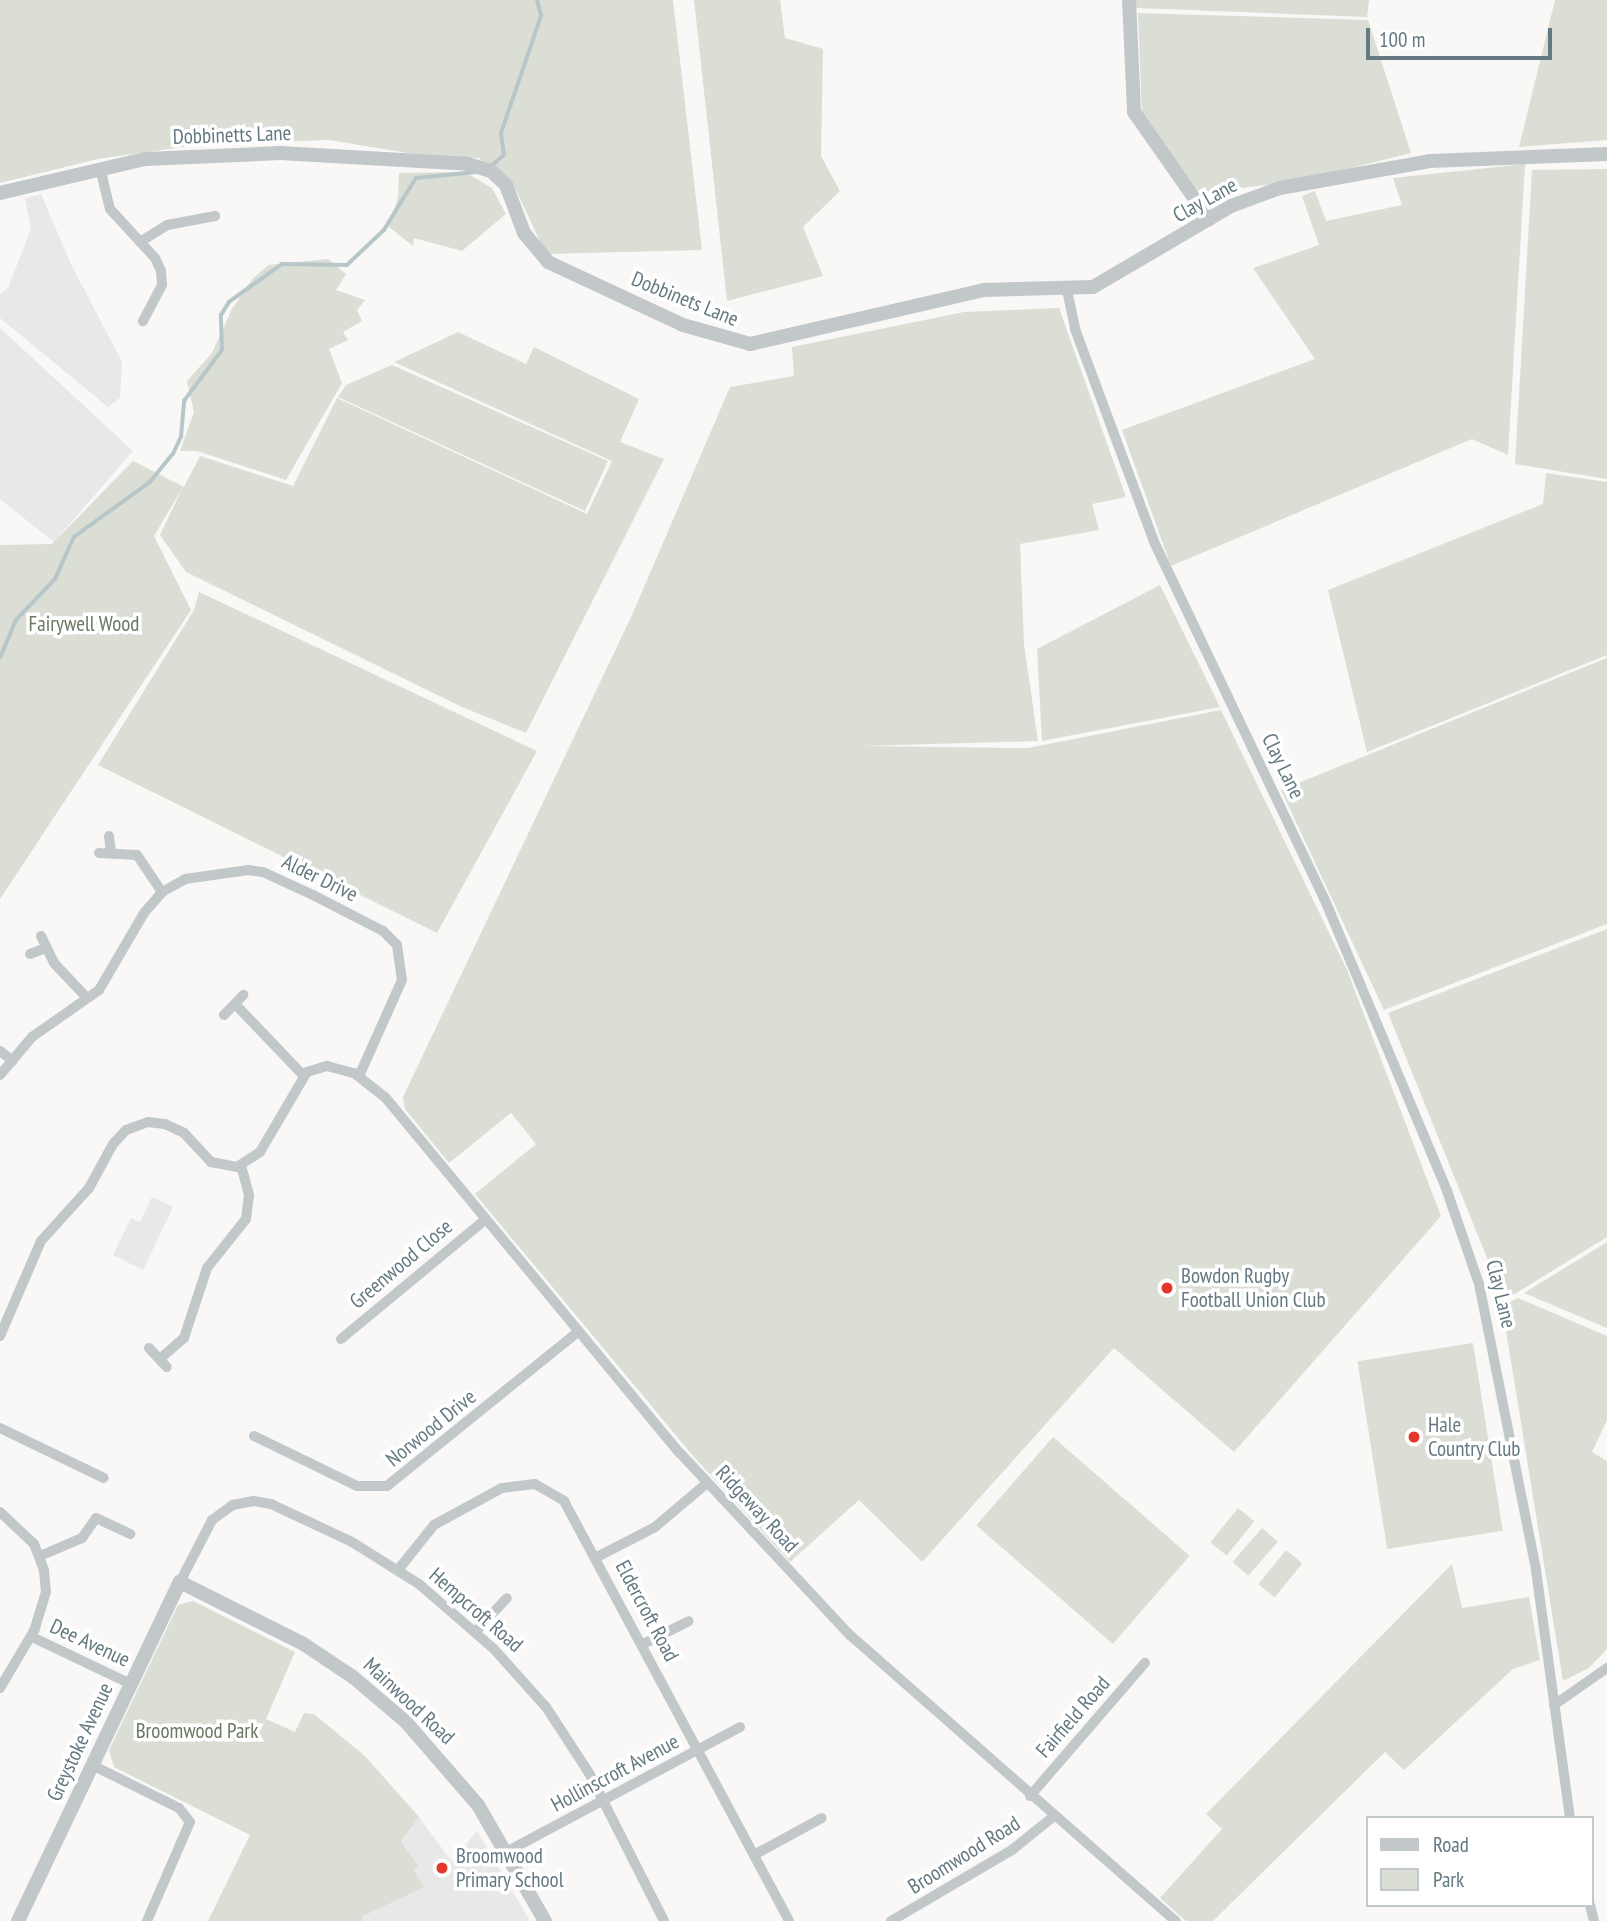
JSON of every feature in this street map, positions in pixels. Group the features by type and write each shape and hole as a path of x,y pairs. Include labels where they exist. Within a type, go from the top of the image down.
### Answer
{"street":[{"path":"1129,0 1134,111 1209,219"},
{"name":"Dobbinetts Lane","path":"0,193 145,159 280,153 468,164"},
{"name":"Clay Lane","path":"1570,1816 1536,1570 1479,1284 1447,1191 1330,910 1155,544 1075,329 1067,290 1093,287 1116,277 1209,219 1280,188 1430,162 1607,154"},
{"name":"Dobbinets Lane","path":"468,164 491,171 506,185 524,233 548,262 683,325 735,343 750,344 983,290 1067,290"},
{"path":"100,168 110,209 155,258 162,285 143,321"},
{"path":"141,242 167,225 215,216"},
{"path":"109,836 105,852 137,855 162,892"},
{"name":"Alder Drive","path":"0,1075 32,1037 105,982 144,913 162,892 197,875 258,870 391,937 402,956 402,980 359,1076"},
{"path":"41,936 54,963 71,976 87,998"},
{"path":"30,954 46,948"},
{"path":"224,1015 243,995"},
{"path":"236,1005 303,1075"},
{"path":"0,1051 13,1061"},
{"path":"0,1336 41,1241 89,1188 111,1147 126,1130 148,1122 165,1124 184,1133 211,1162 241,1166 262,1149 303,1075 327,1066 359,1076"},
{"name":"Ridgeway Road","path":"359,1076 385,1097 578,1332 707,1483 881,1667 1170,1919"},
{"path":"149,1348 164,1362 184,1338 207,1268 246,1220 249,1195 241,1166"},
{"name":"Greenwood Close","path":"341,1339 486,1219"},
{"name":"Norwood Drive","path":"254,1436 348,1482 364,1488 387,1486 578,1332"},
{"path":"0,1428 104,1478"},
{"name":"Eldercroft Road","path":"398,1570 440,1520 519,1483 542,1487 564,1501 597,1557 789,1921"},
{"path":"597,1557 655,1527 707,1483"},
{"name":"Hempcroft Road","path":"180,1582 212,1520 233,1505 254,1501 281,1508 398,1570 476,1631 546,1707 603,1801 664,1921"},
{"path":"0,1512 23,1531 40,1556 46,1592 32,1637 0,1688"},
{"path":"40,1556 82,1538 96,1518 131,1534"},
{"name":"Greystoke Avenue","path":"18,1921 180,1582"},
{"name":"Mainwood Road","path":"180,1582 288,1634 366,1687 448,1767 508,1851 545,1921"},
{"path":"476,1631 508,1597"},
{"path":"643,1644 691,1621"},
{"name":"Dee Avenue","path":"32,1637 131,1684"},
{"name":"Fairfield Road","path":"1030,1796 1145,1663"},
{"path":"1554,1705 1607,1668"},
{"name":"Hollinscroft Avenue","path":"508,1851 742,1726"},
{"path":"92,1765 178,1808 190,1822 147,1921"},
{"name":"Broomwood Road","path":"891,1921 914,1916 1022,1844 1054,1816"},
{"path":"754,1855 824,1818"}],"shaded area":[{"path":"41,194 71,264 122,362 120,398 108,407 0,318 0,294 8,288 31,229 25,198"},
{"path":"0,328 133,451 54,542 0,499"},
{"path":"152,1197 173,1207 143,1270 113,1255 131,1218 140,1222"},
{"name":"Broomwood Primary School","path":"419,1817 452,1862 477,1831 530,1921 208,1921 380,1873"}],"green space":[{"path":"0,0 673,0 702,250 546,254 515,188 479,158 426,156 329,140 197,145 98,159 0,183"},
{"path":"694,0 780,0 785,38 823,49 821,156 840,191 803,227 823,276 727,301"},
{"path":"1136,0 1369,0 1367,17 1136,8"},
{"path":"1555,0 1607,0 1607,140 1519,147"},
{"path":"1138,13 1368,20 1411,153 1299,181 1200,193 1142,114"},
{"path":"1525,164 1508,455 1472,439 1171,566 1122,430 1315,359 1253,268 1319,245 1302,196 1315,191 1326,221 1402,205 1393,178"},
{"path":"1607,169 1607,479 1515,464 1532,170"},
{"path":"465,172 492,188 506,214 462,251 414,238 413,246 389,227 398,197 399,173"},
{"path":"328,259 346,274 336,290 365,300 357,310 362,321 343,332 348,340 329,349 342,383 286,480 197,451 180,451 194,412 187,381 212,353 232,309 253,278 269,265"},
{"path":"1059,308 1126,497 1092,504 1099,530 1020,544 1024,644 1038,741 862,746 1028,748 1221,710 1347,970 1441,1216 1234,1452 1114,1348 922,1562 859,1500 790,1562 694,1457 475,1194 536,1144 511,1113 449,1163 405,1109 403,1097 632,615 730,387 794,376 792,347 964,312"},
{"name":"Fairywell Wood","path":"458,332 526,364 534,347 639,399 620,442 664,459 526,733 462,707 186,572 160,535 183,487 154,536 191,610 0,899 0,545 52,544 133,461 184,487 200,456 293,486 337,398 587,514 612,461 394,362"},
{"path":"392,365 608,461 585,511 338,397 346,385"},
{"path":"1546,473 1607,482 1607,655 1367,752 1328,590 1543,504"},
{"path":"1160,585 1220,707 1042,741 1037,649"},
{"path":"199,592 537,751 437,933 98,765 194,610"},
{"path":"1607,658 1607,924 1384,1010 1281,790"},
{"path":"1607,929 1607,1237 1500,1303 1496,1280 1388,1013"},
{"path":"1607,1242 1607,1328 1524,1293"},
{"path":"1518,1298 1607,1336 1607,1420 1592,1452 1607,1461 1607,1649 1589,1668 1563,1681 1502,1306"},
{"path":"1473,1343 1503,1531 1387,1549 1357,1361"},
{"path":"1053,1437 1190,1556 1113,1644 976,1525"},
{"path":"1238,1508 1254,1521 1227,1555 1210,1542"},
{"path":"1262,1528 1278,1542 1248,1576 1232,1562"},
{"path":"1286,1550 1302,1563 1275,1597 1258,1584"},
{"path":"1452,1564 1462,1608 1529,1597 1540,1660 1513,1669 1404,1770 1385,1752 1213,1921 1186,1921 1160,1898 1222,1829 1206,1814"},
{"name":"Broomwood Park","path":"193,1601 295,1652 266,1719 295,1732 304,1713 314,1714 365,1756 419,1817 401,1842 418,1866 413,1870 424,1887 361,1917 363,1921 208,1921 250,1835 114,1767 109,1750 178,1605"}],"waterway":[{"path":"490,167 504,155 501,133 541,16 537,0"},
{"path":"0,658 16,620 55,579 74,537 150,482 173,454 181,437 184,401 222,350 221,315 229,302 282,264 347,265 384,230 416,178 476,172"}],"place":[{"name":"Bowdon Rugby Football Union Club","path":"1167,1288"},
{"name":"Hale Country Club","path":"1414,1437"},
{"name":"Broomwood Primary School","path":"442,1868"}]}
